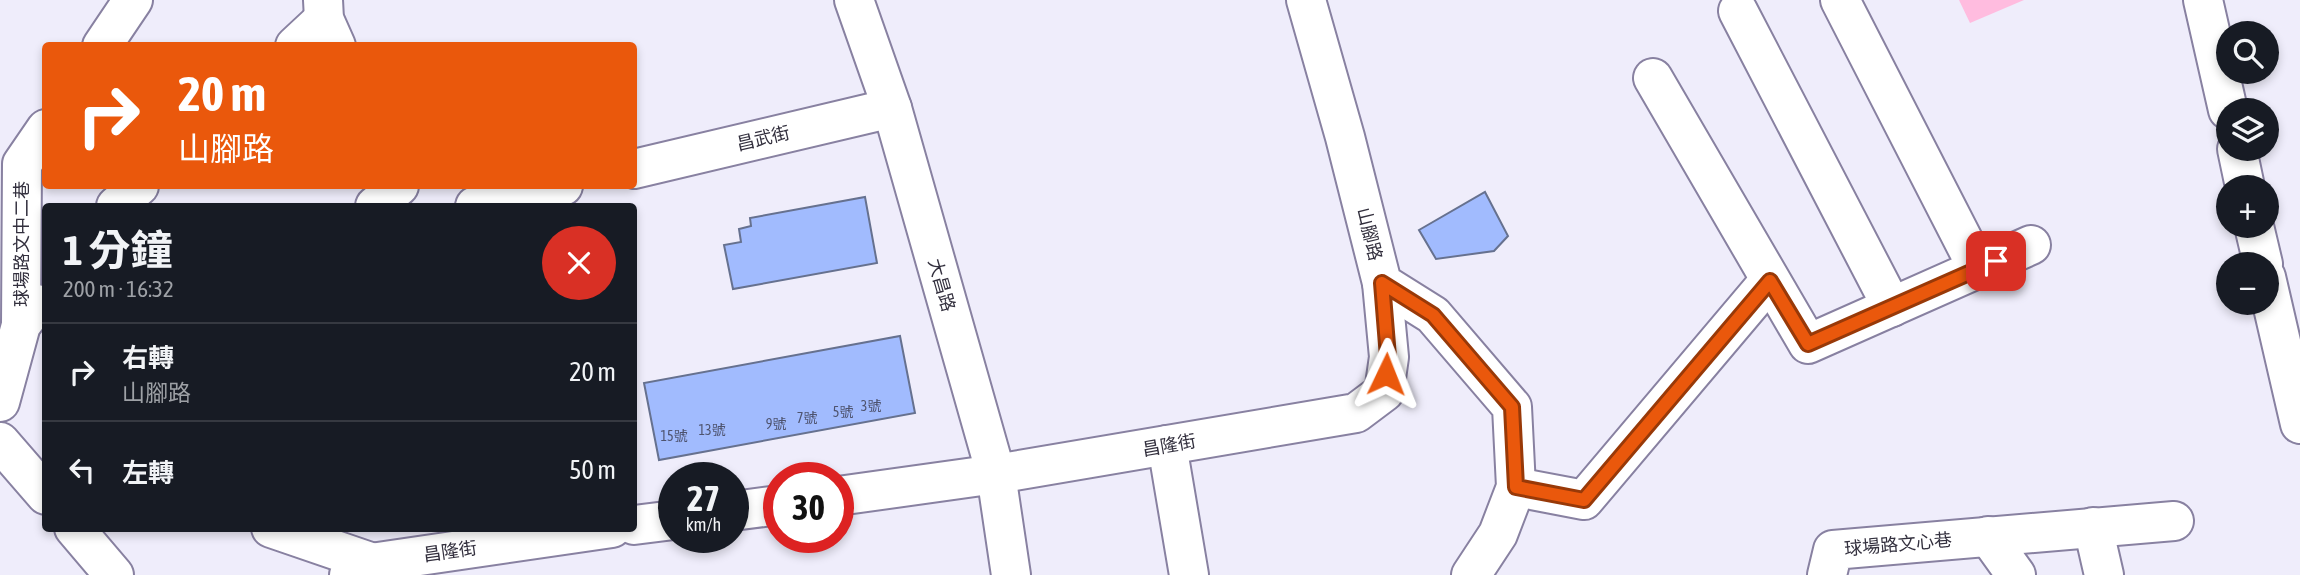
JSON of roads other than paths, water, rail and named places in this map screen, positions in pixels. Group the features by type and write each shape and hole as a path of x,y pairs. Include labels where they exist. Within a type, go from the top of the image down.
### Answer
{"street":[{"path":"105,42 133,0"},
{"name":"大昌路","path":"854,0 892,107 996,474 1011,575"},
{"name":"山腳路","path":"1306,0 1345,137 1382,283 1433,315 1512,407 1516,487 1498,534 1472,575"},
{"path":"1840,0 1978,269"},
{"path":"2203,0 2225,98"},
{"path":"1738,10 1892,307"},
{"path":"300,42 328,21"},
{"path":"1653,78 1808,344 2031,245"},
{"name":"昌武街","path":"637,168 892,107"},
{"name":"球場路文中二巷","path":"21,325 22,164 42,135"},
{"path":"119,203 136,189"},
{"path":"488,203 550,189"},
{"path":"1516,487 1584,500 1770,281"},
{"name":"昌隆街","path":"854,494 996,474 1356,413 1384,392 1388,357 1382,283"},
{"path":"0,402 21,325 42,299"},
{"path":"2275,315 2300,424"},
{"path":"0,435 42,450"},
{"path":"0,442 42,490"},
{"path":"1167,445 1189,575"},
{"name":"球場路文心巷","path":"1827,575 1833,550 2174,521"},
{"path":"637,525 658,522"},
{"path":"2093,527 2104,575"},
{"path":"280,532 360,569 407,575"},
{"name":"昌隆街","path":"360,569 587,532"},
{"path":"1988,536 2016,575"}]}
